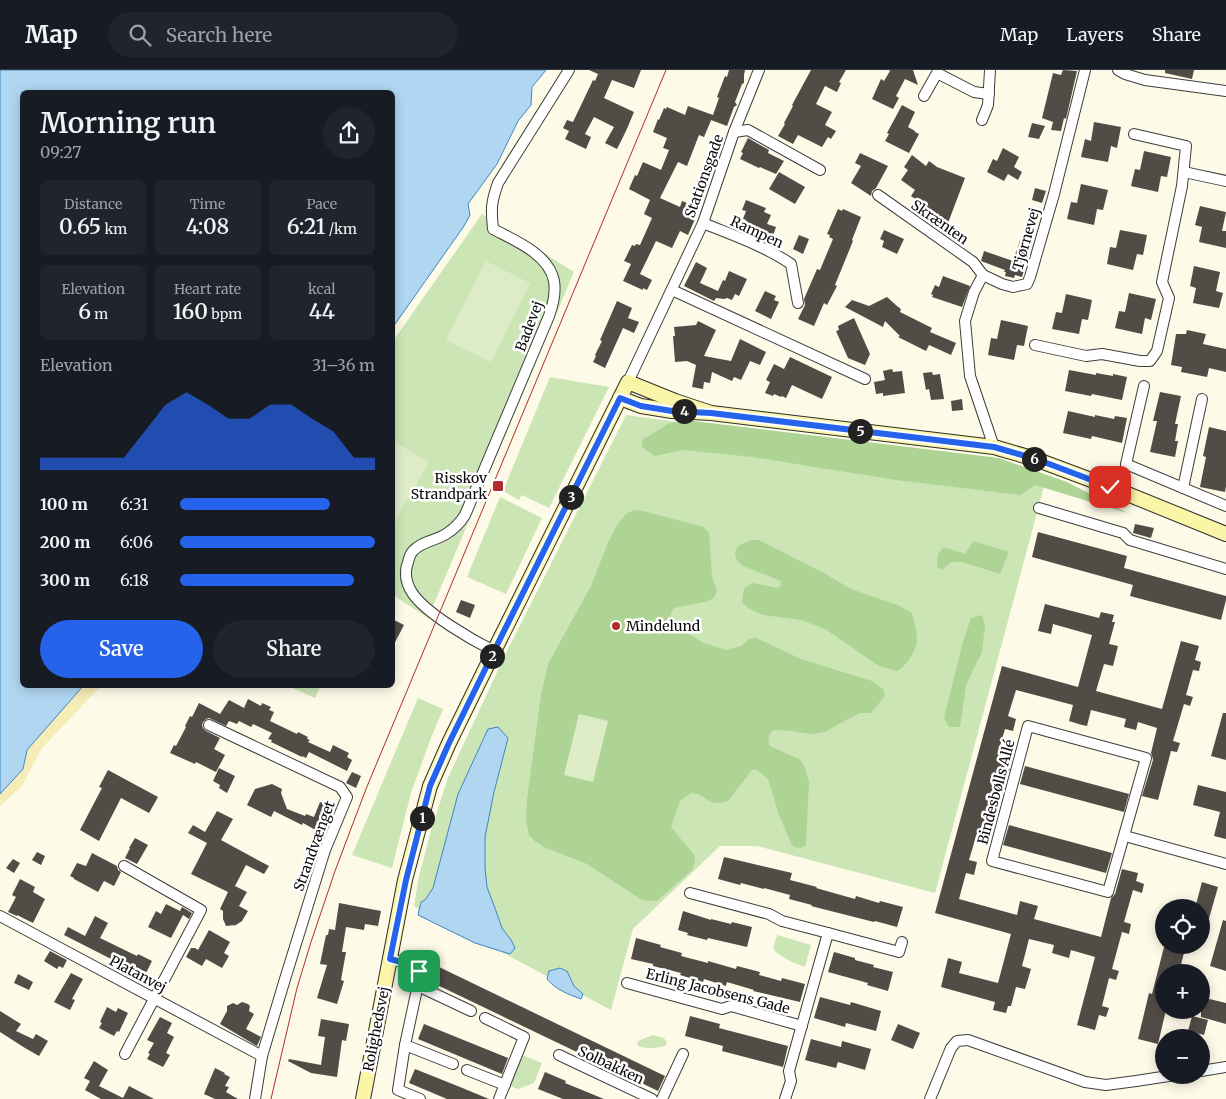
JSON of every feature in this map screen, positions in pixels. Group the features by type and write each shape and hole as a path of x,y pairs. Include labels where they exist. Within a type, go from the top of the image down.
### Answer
{"street":[{"name":"Badevej","path":"494,651 480,644 423,605 412,594 405,570 412,552 422,544 445,535 458,526 465,515 549,316 554,291 554,280 550,270 538,256 525,246 493,229 491,209 498,183 568,70"},
{"name":"Stationsgade","path":"628,382 703,223 734,132 758,70"},
{"path":"982,120 988,105 990,70"},
{"name":"Tjørnevej","path":"983,275 1013,287 1027,284 1054,194 1085,70"},
{"path":"1118,70 1145,80 1226,91"},
{"path":"924,96 937,72 974,92 989,94"},
{"path":"734,132 748,130 820,170"},
{"path":"1035,345 1086,356 1102,354 1140,361 1150,361 1157,351 1169,298 1162,282 1182,186 1186,146 1134,134"},
{"path":"1184,172 1226,181"},
{"name":"Skrænten","path":"878,194 973,262 983,275"},
{"name":"Rampen","path":"703,223 754,244 790,264 798,302"},
{"path":"983,275 974,292 965,321 970,376 994,447"},
{"path":"672,290 865,379"},
{"path":"628,382 674,401 711,413"},
{"name":"Rolighedsvej","path":"363,1099 406,880 430,786 494,651 628,382"},
{"path":"1144,386 1126,464 1226,506"},
{"path":"620,398 641,406 672,411 711,413 994,447 1036,459 1226,534"},
{"path":"1183,488 1202,399"},
{"path":"1039,508 1123,533 1130,540 1226,569"},
{"name":"Strandvænget","path":"209,725 340,787 347,797 324,850 262,1056"},
{"name":"Bindesbølls Allé","path":"1028,726 1146,758 1125,836 1108,892 992,861 1028,726"},
{"path":"1125,836 1226,864"},
{"path":"124,866 201,910 125,1054"},
{"path":"690,893 769,914 782,921 899,952 902,942"},
{"name":"Platanvej","path":"0,916 262,1056"},
{"name":"Erling Jacobsens Gade","path":"785,1099 791,1081 789,1071 828,933"},
{"path":"390,959 413,965 420,975 405,1045 398,1090 420,1099"},
{"name":"Erling Jacobsens Gade","path":"627,983 722,1008 731,1006 802,1026"},
{"path":"418,986 471,1011"},
{"path":"485,1018 524,1037 499,1099"},
{"path":"930,1099 951,1048 957,1041 968,1040 1085,1082 1106,1084 1155,1078"},
{"path":"405,1045 453,1064"},
{"path":"662,1099 683,1054"},
{"name":"Solbakken","path":"559,1055 652,1099"},
{"path":"255,1099 262,1056"},
{"path":"1210,1070 1226,1067"},
{"path":"467,1070 505,1085"}],"green space":[{"name":"Risskov Strandpark","path":"482,214 574,272 428,618 395,596 395,338"},
{"path":"486,261 530,283 491,362 446,340"},
{"path":"550,377 609,387 549,508 522,495 519,500 503,491"},
{"path":"626,415 990,465 1046,479 935,893 757,846 720,846 633,929 611,1010 414,906 419,876 432,827 448,778 506,653"},
{"path":"685,420 999,458 1067,482 1127,513 1035,485 1021,495 896,480 752,457 683,450 655,456 642,447 642,440 668,424"},
{"path":"395,442 429,462 395,522"},
{"path":"500,497 542,518 506,594 467,577"},
{"path":"638,510 704,527 709,533 712,577 717,591 714,598 705,602 674,608 670,616 673,624 704,643 726,650 741,646 749,639 756,638 801,659 872,681 883,689 885,696 871,713 860,713 825,732 811,734 774,730 769,735 770,746 799,759 804,765 809,781 806,845 801,848 794,847 791,843 779,815 768,779 757,770 752,770 728,801 720,803 711,802 698,794 691,793 680,801 671,827 695,856 695,862 692,870 657,901 642,900 587,864 544,847 529,835 526,820 527,799 541,695 548,664 591,586 617,525 626,514"},
{"path":"751,540 759,540 851,589 900,606 912,613 917,641 915,649 907,662 897,671 879,666 825,629 801,620 763,615 748,608 742,602 744,588 753,583 778,588 781,581 743,566 738,562 735,553 737,548"},
{"path":"973,541 1009,552 1000,574 962,562 951,562 942,570 937,567 938,554 944,547 965,554"},
{"path":"982,615 985,626 982,652 966,685 960,727 949,727 944,718 963,642 971,618"},
{"path":"293,688 320,688 315,698"},
{"path":"418,698 443,709 411,793 392,868 352,855"},
{"path":"579,714 608,721 593,782 564,775"},
{"path":"777,935 811,945 805,967 784,958 773,949"},
{"path":"653,1035 664,1038 667,1043 666,1045 652,1048 638,1046 637,1043 640,1040"},
{"path":"522,1055 542,1063 534,1083 518,1089 510,1086"}],"sand":[{"path":"81,688 99,688 42,748 22,786 0,806 0,794 23,769 27,750"}],"water":[{"path":"0,70 546,70 532,87 531,105 518,121 497,164 468,204 470,215 464,226 395,324 395,90 20,90 20,688 81,688 27,750 23,769 0,794"},
{"path":"498,727 508,738 485,837 485,868 487,887 502,928 515,948 510,954 475,943 418,915 421,902 425,900 433,888 458,794 488,729"},
{"path":"560,968 567,971 574,986 583,994 581,999 558,989 547,979 549,971"}],"building":[{"path":"589,70 641,70 634,88 612,80 604,98 634,112 617,149 605,143 614,127 594,117 585,134 591,137 586,149 565,139 569,131 563,128 567,120 573,122 593,80 595,81 598,74"},
{"path":"729,70 745,70 744,83 735,102 737,105 734,107 727,126 711,120 704,137 699,135 687,166 678,162 660,198 680,207 682,201 692,205 687,216 695,219 688,235 680,231 672,248 656,241 640,274 652,280 647,290 623,281 631,264 624,261 632,245 640,245 652,218 644,214 650,200 629,189 643,162 661,170 669,150 663,148 667,138 653,132 664,108 666,109 667,107 685,115 688,106 713,115 719,98 717,97"},
{"path":"811,70 846,70 839,82 841,83 837,92 825,86 816,104 832,112 825,125 836,131 831,139 828,137 822,147 798,135 793,144 778,136"},
{"path":"889,70 913,70 918,85 905,79 896,96 899,98 893,109 872,99 881,79 884,81"},
{"path":"1063,70 1077,71 1066,119 1064,118 1061,131 1051,130 1053,122 1042,118 1053,73 1061,75"},
{"path":"1165,70 1194,70 1192,79 1165,73"},
{"path":"902,105 915,112 908,127 919,134 909,153 885,141 889,134 887,133"},
{"path":"1094,122 1121,127 1117,148 1111,146 1108,162 1081,157 1085,139 1091,141"},
{"path":"1032,123 1045,126 1039,139 1028,137"},
{"path":"748,138 769,150 768,153 784,161 776,174 740,159 743,153 741,152"},
{"path":"1003,148 1019,157 1014,167 1022,172 1018,180 1008,174 1004,181 987,172 993,159 997,161"},
{"path":"1144,151 1171,157 1167,177 1161,176 1158,192 1131,186 1135,169 1140,170"},
{"path":"860,153 888,166 876,188 872,191 871,196 851,183 861,166 855,163"},
{"path":"912,155 926,166 929,161 937,167 965,178 948,223 923,213 926,206 911,196 915,190 901,180 908,170 904,167"},
{"path":"779,172 805,187 795,204 769,189"},
{"path":"1081,184 1108,190 1103,210 1097,209 1094,225 1067,219 1071,202 1077,203"},
{"path":"1035,188 1046,191 1042,203 1032,200"},
{"path":"746,200 766,208 764,212 771,215 767,224 776,227 770,244 743,230 746,220 743,219 746,211 742,210"},
{"path":"1200,206 1226,212 1222,231 1226,231 1226,248 1199,242 1202,227 1195,225"},
{"path":"838,209 842,211 843,209 861,217 835,285 837,286 827,305 824,303 814,326 798,319 805,305 804,299 817,269 820,270 833,239 827,234"},
{"path":"884,230 904,239 897,254 882,247 884,241 880,239"},
{"path":"1120,230 1147,235 1143,255 1137,254 1133,270 1107,264 1110,247 1116,248"},
{"path":"799,235 809,239 803,254 793,249"},
{"path":"1020,240 1032,244 1022,277 1015,275 1014,278 1005,276 1005,270 981,261 984,251 1013,261"},
{"path":"696,262 707,268 700,283 718,291 729,271 747,279 739,296 735,294 732,300 716,298 714,301 684,286"},
{"path":"1194,266 1220,272 1216,291 1223,293 1219,308 1193,303 1196,288 1190,286"},
{"path":"943,276 970,286 962,307 932,297 933,295 931,294 935,285 939,287"},
{"path":"765,291 776,296 774,300 779,302 771,319 755,311"},
{"path":"1129,293 1156,299 1151,320 1145,318 1142,334 1115,328 1119,311 1125,312"},
{"path":"1066,294 1092,300 1088,320 1082,319 1079,334 1052,329 1056,312 1062,313"},
{"path":"887,297 901,309 900,312 932,328 930,332 956,343 951,355 929,345 926,351 898,337 900,336 885,321 883,327 845,307 852,300 869,306"},
{"path":"617,301 632,308 628,318 639,322 634,333 623,328 605,368 593,362 602,341 600,340"},
{"path":"854,318 870,354 865,365 848,358 836,331 839,330 838,326"},
{"path":"1001,320 1028,326 1024,346 1017,345 1014,360 988,355 991,338 997,339"},
{"path":"698,321 716,330 704,356 731,361 740,339 766,352 760,365 750,361 741,380 734,377 732,381 712,372 710,383 704,382 703,389 692,387 696,365 687,361 675,362 673,336 675,336 674,327 696,325"},
{"path":"1187,330 1206,334 1203,344 1226,349 1226,372 1209,368 1207,377 1181,372 1182,367 1171,365 1176,334 1186,334"},
{"path":"790,357 832,377 822,399 792,385 786,398 765,393 770,382 766,380 774,364 784,369"},
{"path":"892,369 893,372 902,371 905,393 883,396 883,393 876,394 874,382 885,380 883,371"},
{"path":"1069,370 1096,375 1096,373 1113,376 1113,374 1127,377 1122,400 1065,391"},
{"path":"932,372 933,375 940,374 944,399 931,400 929,389 926,390 923,373"},
{"path":"1160,392 1181,396 1175,424 1178,424 1175,441 1178,441 1175,457 1150,452 1157,421 1153,421"},
{"path":"962,399 963,410 952,411 951,401"},
{"path":"1068,411 1095,417 1095,415 1114,419 1115,416 1127,418 1122,443 1092,436 1091,439 1063,433"},
{"path":"1209,427 1226,431 1225,492 1200,487 1206,457 1203,456"},
{"path":"1135,524 1154,528 1151,538 1133,533"},
{"path":"1038,532 1127,556 1124,568 1226,596 1221,620 1130,596 1133,585 1032,557"},
{"path":"461,600 475,605 470,618 456,612"},
{"path":"1045,604 1099,618 1101,612 1114,615 1112,622 1115,622 1109,644 1118,646 1113,666 1104,664 1096,691 1162,709 1181,641 1199,646 1195,660 1201,662 1199,671 1193,670 1186,695 1193,697 1190,706 1184,704 1173,741 1180,743 1177,752 1171,751 1158,800 1142,796 1153,760 1151,753 1157,728 1138,722 1136,730 1124,727 1126,719 1091,710 1087,726 1082,725 1069,721 1073,705 1016,690 1008,716 1016,719 1013,731 1005,729 998,753 1010,756 1008,761 1011,762 1009,772 1002,771 988,821 995,823 991,837 977,833 969,860 977,862 974,875 966,873 959,899 1017,915 1020,901 1038,906 1034,919 1101,937 1111,898 1115,894 1122,869 1138,873 1136,881 1144,884 1142,893 1133,890 1124,922 1131,924 1129,934 1122,932 1112,969 1119,971 1116,980 1109,978 1102,1006 1109,1008 1106,1017 1099,1015 1095,1030 1077,1025 1095,957 1071,950 1069,958 1052,953 1054,945 1029,939 1022,966 1031,969 1025,989 1016,987 1011,1006 1008,1006 1006,1013 993,1010 995,1002 941,987 948,958 962,962 959,973 998,983 1011,934 935,913 1002,666 1078,687 1092,635 1053,624 1051,634 1038,631"},
{"path":"395,620 404,625 395,642"},
{"path":"248,699 261,706 262,703 271,707 269,710 274,712 270,721 297,734 298,732 308,737 307,739 310,740 308,742 330,752 333,745 349,753 347,757 352,760 347,771 309,752 306,758 302,757 271,742 272,740 268,739 272,733 253,724 251,727 239,721 237,724 229,721 226,726 209,718 203,722 203,728 206,731 220,738 214,749 225,755 216,772 196,762 195,764 170,753 174,745 176,746 190,716 192,717 199,703 220,714 229,700 244,708"},
{"path":"1223,713 1226,713 1226,760 1211,756"},
{"path":"1025,766 1129,794 1124,812 1020,784"},
{"path":"219,768 235,776 227,793 219,788 220,785 213,781"},
{"path":"108,770 158,797 149,813 121,798 99,841 80,830 102,788 99,787"},
{"path":"352,772 361,776 356,788 346,783"},
{"path":"272,784 282,789 281,793 287,809 305,816 306,814 314,817 320,802 332,807 321,833 274,811 271,817 247,805 255,789"},
{"path":"1198,785 1226,792 1226,839 1214,836 1220,812 1193,805"},
{"path":"217,811 233,819 221,840 269,866 264,874 246,865 235,886 247,892 239,906 248,911 242,921 236,925 226,926 223,919 223,911 220,909 228,892 191,874 207,843 188,833 193,825 205,832"},
{"path":"1009,825 1112,853 1106,873 1003,845"},
{"path":"135,838 148,845 137,864 125,858"},
{"path":"37,852 45,856 41,865 32,860"},
{"path":"92,853 117,866 121,872 114,886 104,881 98,892 70,876 77,863 86,866"},
{"path":"724,857 792,873 790,880 855,899 856,896 879,903 880,901 903,907 897,927 811,906 789,899 790,895 764,888 741,883 740,885 718,879"},
{"path":"13,859 20,863 14,873 6,868"},
{"path":"20,879 35,887 33,892 45,899 33,923 8,912 16,897 12,895"},
{"path":"1202,882 1218,887 1210,915 1210,899 1197,899"},
{"path":"339,903 381,911 378,926 365,924 364,930 346,927 342,952 346,952 341,980 344,981 337,1004 317,998 327,965 320,964 326,935 328,935 329,929 335,930"},
{"path":"166,904 180,911 182,907 192,913 189,919 183,915 171,938 148,927 156,911 161,914"},
{"path":"683,911 711,920 731,924 732,922 752,927 747,947 708,938 707,940 687,935 688,933 678,930"},
{"path":"95,916 108,923 100,938 152,961 146,973 122,961 118,960 117,962 64,935 68,927 85,936"},
{"path":"1223,920 1226,921 1226,971 1210,966"},
{"path":"209,930 230,942 224,953 229,956 222,968 206,959 202,966 186,957 191,948 198,950"},
{"path":"636,938 682,953 681,956 736,969 737,966 760,972 759,975 781,981 782,978 805,984 800,1002 753,991 727,982 726,986 704,979 703,982 680,975 681,973 653,966 653,964 631,959"},
{"path":"50,951 67,960 63,968 59,966 57,969 44,961"},
{"path":"834,952 874,965 873,967 893,972 888,991 867,985 868,983 828,972"},
{"path":"1162,954 1184,954 1181,964 1160,964"},
{"path":"437,966 665,1076 658,1091 429,981"},
{"path":"71,973 83,979 72,999 75,1000 70,1010 54,1002"},
{"path":"18,974 33,982 29,990 14,983"},
{"path":"1155,982 1155,1019 1164,1019 1162,1029 1155,1029 1155,1043 1138,1039 1149,993 1152,994"},
{"path":"820,997 850,1005 851,1002 881,1011 876,1031 846,1023 845,1027 814,1018"},
{"path":"1210,999 1226,1003 1226,1024 1208,1019 1210,1019"},
{"path":"242,1002 250,1006 249,1011 254,1014 246,1029 261,1037 257,1046 220,1024 227,1011 227,1006 233,1003 237,1005"},
{"path":"107,1007 116,1012 118,1008 128,1013 119,1032 117,1031 114,1036 99,1028"},
{"path":"0,1011 21,1024 16,1031 33,1039 36,1034 48,1041 39,1056 0,1032"},
{"path":"690,1016 720,1024 719,1028 788,1046 783,1067 722,1051 723,1046 685,1036"},
{"path":"160,1017 172,1023 167,1033 174,1037 166,1053 170,1055 163,1067 147,1059 154,1043 147,1040"},
{"path":"321,1019 349,1024 346,1041 342,1040 337,1077 311,1073 288,1061 289,1059 321,1065 325,1037 318,1036"},
{"path":"1191,1019 1208,1020 1206,1029 1189,1029"},
{"path":"424,1024 508,1058 502,1074 418,1039"},
{"path":"898,1024 920,1033 913,1049 891,1040"},
{"path":"811,1039 841,1047 842,1041 871,1049 865,1070 838,1062 836,1068 805,1060"},
{"path":"94,1061 108,1070 99,1086 123,1098 129,1086 154,1099 101,1099 85,1090 90,1081 84,1078"},
{"path":"215,1068 230,1077 225,1086 229,1087 226,1092 238,1099 215,1099 204,1094"},
{"path":"415,1069 489,1099 447,1099 409,1083"},
{"path":"545,1072 566,1081 565,1083 604,1099 563,1099 538,1089"}],"tram line":[{"path":"271,1099 297,988 311,942 366,789 666,70"}],"place":[{"name":"Risskov Strandpark","path":"498,486"},
{"name":"Mindelund","path":"616,626"}],"route":[{"path":"419,971 413,965 390,959 406,880 430,786 494,651 620,398 634,405 672,411 711,413 994,447 1036,459 1110,487"}]}
